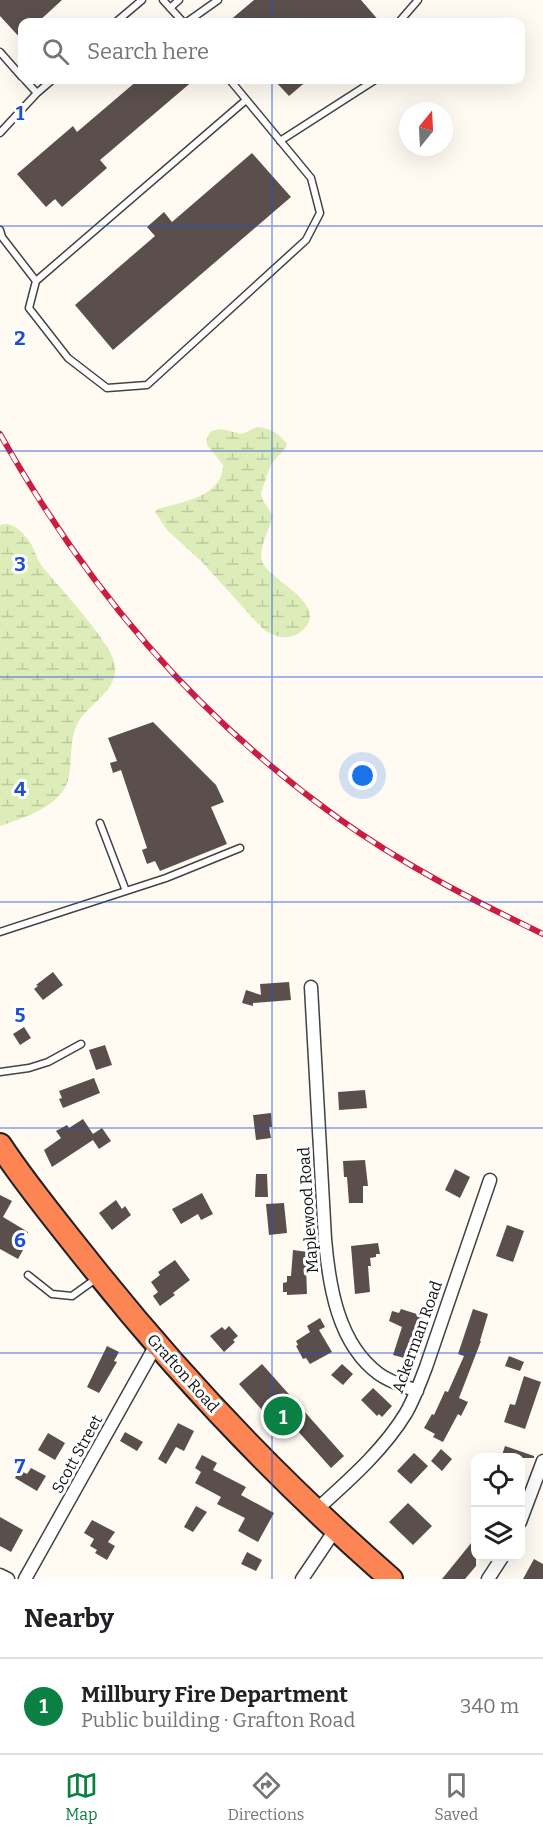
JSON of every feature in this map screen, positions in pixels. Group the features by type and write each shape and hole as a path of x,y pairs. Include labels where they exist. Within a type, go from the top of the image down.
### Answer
{"highway":[{"name":"Grafton Road","path":"0,1145 33,1191 156,1345 315,1511 391,1579"}],"street":[{"name":"Maplewood Road","path":"311,987 325,1239 328,1276 333,1296 339,1316 351,1341 368,1363 378,1373 417,1391"},
{"name":"Ackerman Road","path":"315,1511 372,1457 405,1414 417,1391 490,1180"},
{"name":"Scott Street","path":"25,1579 156,1345"},
{"path":"525,1509 543,1461"},
{"path":"302,1579 335,1530"},
{"path":"488,1579 500,1561"},
{"path":"0,1575 8,1579"}],"lane":[{"path":"121,18 142,0"},
{"path":"163,0 179,18"},
{"path":"170,8 179,0"},
{"path":"193,18 218,0"},
{"path":"402,18 417,0"},
{"path":"0,52 18,72"},
{"path":"29,84 37,93"},
{"path":"0,133 47,84"},
{"path":"233,84 310,178 320,213 306,240 147,385 106,388 68,358 29,308 36,281 246,100"},
{"path":"280,141 369,84"},
{"path":"0,230 2,237 36,281"},
{"path":"100,823 126,891"},
{"path":"0,932 166,878 240,848"},
{"path":"0,1072 48,1062 81,1044"},
{"path":"28,1275 52,1294 72,1296 100,1276"}],"green space":[{"path":"257,427 274,432 287,444 271,464 261,493 262,499 273,516 261,556 269,572 297,595 308,608 310,619 308,624 300,633 289,637 274,635 262,628 202,562 167,530 155,512 199,496 216,484 221,476 223,465 207,445 206,440 211,431 221,429 242,434"},
{"path":"5,524 20,530 27,538 42,566 105,643 112,655 115,675 107,690 77,725 72,742 69,777 63,791 42,809 0,826 0,525"}],"building":[{"path":"0,0 62,0 42,18 18,18 18,36 0,16"},
{"path":"254,0 361,0 377,18 233,18"},
{"path":"133,84 189,84 100,160 107,168 62,207 55,199 46,207 17,174 73,126 77,132"},
{"path":"278,84 303,84 289,96"},
{"path":"252,153 291,197 113,350 75,305 155,236 147,227 164,212 172,222"},
{"path":"153,722 216,785 224,802 211,807 227,844 160,871 155,861 147,864 142,850 147,848 121,770 113,773 110,763 117,761 108,738"},
{"path":"53,972 63,985 43,1000 34,989"},
{"path":"289,982 291,1000 253,1003 253,1006 242,1003 246,990 261,995 260,984"},
{"path":"24,1027 31,1038 20,1045 13,1034"},
{"path":"105,1045 112,1065 96,1070 89,1050"},
{"path":"94,1078 100,1093 63,1108 59,1099 62,1098 59,1091"},
{"path":"365,1090 367,1108 339,1110 338,1092"},
{"path":"271,1113 272,1127 269,1127 271,1138 256,1140 253,1115"},
{"path":"83,1119 93,1134 102,1128 111,1141 99,1149 93,1140 52,1167 44,1150 61,1138 56,1131 67,1125 69,1128"},
{"path":"365,1160 368,1186 363,1186 363,1203 349,1203 343,1161"},
{"path":"455,1169 470,1177 460,1198 445,1190"},
{"path":"256,1174 267,1174 268,1197 255,1197"},
{"path":"202,1193 213,1214 201,1220 198,1214 181,1224 172,1209"},
{"path":"0,1195 12,1201 3,1217 28,1232 19,1248 23,1250 18,1259 0,1249"},
{"path":"116,1200 122,1209 125,1206 131,1215 112,1230 99,1213"},
{"path":"284,1203 287,1233 269,1235 266,1204"},
{"path":"507,1225 524,1231 513,1262 496,1256"},
{"path":"378,1243 380,1254 370,1258 371,1266 368,1266 370,1292 355,1294 351,1246"},
{"path":"293,1250 308,1252 307,1294 287,1295 287,1292 283,1292 283,1283 287,1282 287,1276 291,1276"},
{"path":"175,1260 190,1280 160,1306 153,1296 158,1292 151,1282 160,1275 158,1272"},
{"path":"401,1309 423,1318 408,1359 393,1355 402,1327 389,1321 392,1311 399,1313"},
{"path":"473,1309 488,1314 481,1341 459,1398 468,1402 461,1416 458,1414 443,1442 433,1437 435,1434 424,1428 432,1414 434,1415 445,1391 448,1392 464,1356 458,1354"},
{"path":"320,1318 325,1327 319,1330 332,1352 310,1364 306,1358 303,1359 296,1346 298,1345 296,1341 310,1332 307,1326"},
{"path":"229,1326 238,1336 224,1352 210,1336 222,1327 225,1330"},
{"path":"107,1346 119,1352 114,1361 117,1362 99,1393 87,1387"},
{"path":"509,1356 524,1362 520,1371 505,1366"},
{"path":"262,1364 344,1456 331,1468 296,1429 287,1438 239,1384"},
{"path":"342,1364 353,1374 343,1385 331,1375"},
{"path":"524,1376 541,1382 525,1429 504,1422 510,1404 515,1405"},
{"path":"373,1388 392,1406 382,1417 379,1414 377,1416 361,1400"},
{"path":"178,1423 194,1431 184,1451 176,1447 166,1464 158,1459"},
{"path":"125,1432 143,1442 137,1451 120,1441"},
{"path":"48,1433 65,1443 55,1460 38,1450"},
{"path":"505,1446 534,1456 534,1458 525,1458 525,1453 503,1453"},
{"path":"441,1449 452,1459 442,1471 431,1461"},
{"path":"414,1453 428,1466 411,1484 397,1471"},
{"path":"202,1455 217,1463 213,1470 246,1487 241,1495 274,1513 258,1542 238,1531 245,1518 217,1504 221,1497 195,1483 201,1472 195,1468"},
{"path":"31,1468 46,1476 37,1491 15,1478 19,1470 27,1474"},
{"path":"408,1503 432,1526 413,1545 389,1522"},
{"path":"196,1506 207,1512 193,1532 184,1527"},
{"path":"0,1517 23,1530 11,1552 0,1546"},
{"path":"92,1520 115,1532 108,1542 115,1546 107,1560 95,1553 97,1550 90,1546 94,1539 84,1533"},
{"path":"471,1543 471,1561 476,1561 476,1566 465,1579 442,1579"},
{"path":"247,1552 262,1560 256,1571 241,1564"},
{"path":"534,1559 543,1564 543,1579 523,1579"}],"railway":[{"path":"0,434 69,544 107,596 147,645 236,736 285,778 362,835 438,880 543,934"}],"place":[{"name":"Millbury Fire Department","path":"283,1416"}]}
